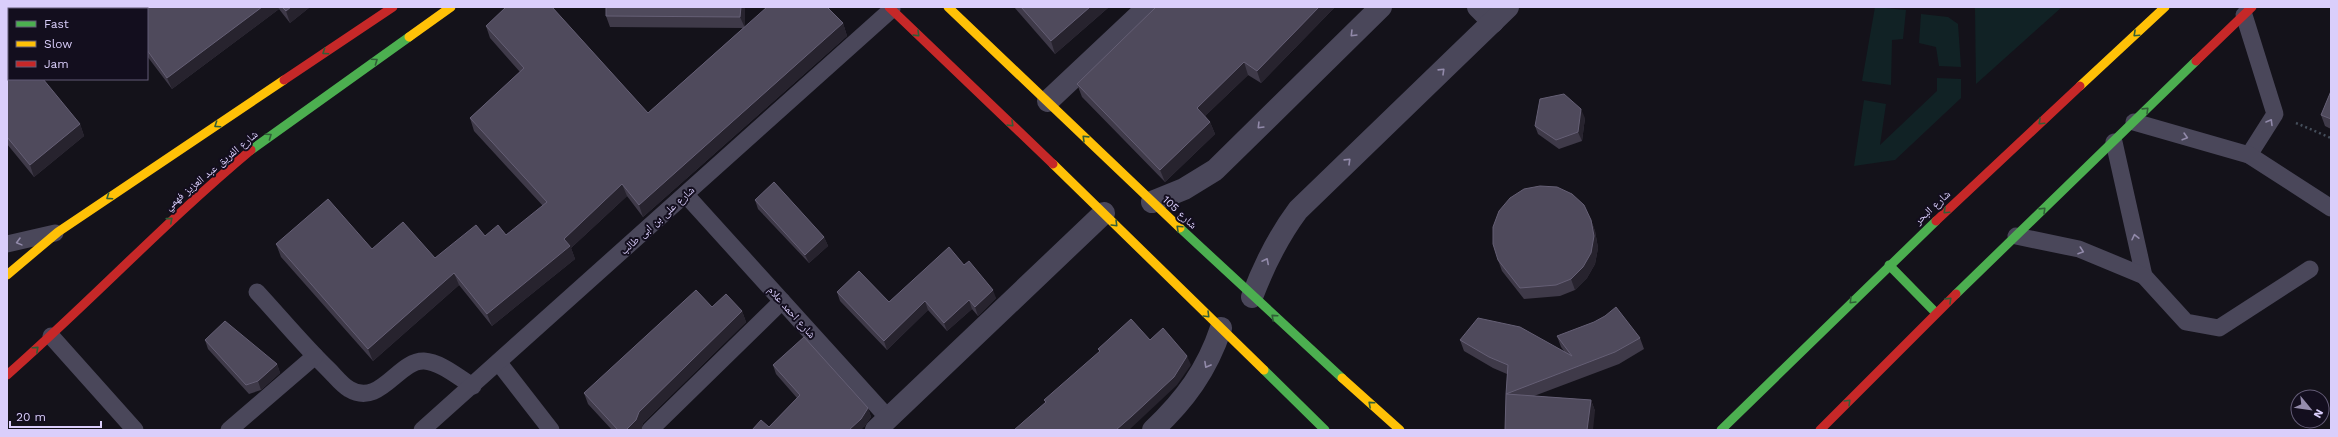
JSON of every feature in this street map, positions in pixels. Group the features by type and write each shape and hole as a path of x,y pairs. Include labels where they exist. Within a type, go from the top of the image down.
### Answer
{"main road":[{"path":"7,275 58,232 392,7"},
{"name":"شارع الفريق عبد العزيز فهمي","path":"7,376 51,336 146,241 250,150 451,7"},
{"name":"شارع 105","path":"948,7 1252,297 1400,430"},
{"name":"شارع البحر","path":"1721,430 1889,265 2165,7"},
{"path":"890,8 1104,213 1325,430"},
{"path":"1820,430 1936,313 2248,11"},
{"path":"1889,265 1936,313"}],"street":[{"path":"1048,102 1148,7"},
{"path":"1152,202 1184,189 1215,170 1379,8"},
{"path":"1252,297 1264,266 1279,236 1298,210 1493,12"},
{"path":"888,426 1104,213"},
{"path":"1153,430 1175,410 1196,384 1212,354 1221,328"}],"lane":[{"name":"شارع على بن ابى طالب","path":"422,430 686,195 890,8"},
{"path":"2248,11 2275,114 2249,156"},
{"path":"2134,122 2249,156 2331,208"},
{"path":"2114,142 2144,276"},
{"name":"شارع احمد علام","path":"686,195 782,301 888,426"},
{"path":"7,244 58,232"},
{"path":"2016,236 2079,249 2144,276 2186,322 2219,328 2310,269"},
{"path":"257,292 315,356 350,390 365,393 381,389 408,365 424,361 445,369 473,386"},
{"path":"650,430 782,301"},
{"path":"51,336 135,430"},
{"path":"229,430 315,356"},
{"path":"499,363 551,430"}],"path":[{"path":"2275,114 2331,138"}],"shaded area":[{"path":"1875,7 1906,10 1903,39 1892,40 1891,85 1862,81"},
{"path":"2062,7 1976,84 1975,8"},
{"path":"1921,14 1948,17 1958,24 1961,67 1939,66 1936,47 1919,43"},
{"path":"1937,78 1961,79 1961,98 1895,160 1854,166 1864,100 1886,104 1880,145 1937,91"}],"building":[{"path":"11,7 64,7 62,8 10,8"},
{"path":"145,7 262,7 167,78 148,51 148,8"},
{"path":"282,7 291,7 286,11"},
{"path":"506,7 552,7 648,113 767,7 827,7 843,23 639,205 622,184 564,239 570,246 487,314 454,273 368,349 276,244 328,199 372,249 403,222 435,258 476,225 485,236 498,225 506,235 547,202 470,118 524,68 486,26"},
{"path":"606,7 741,7 740,17 606,16"},
{"path":"1021,7 1090,7 1051,41"},
{"path":"1156,7 1319,7 1257,71 1244,62 1197,108 1210,122 1160,170 1077,84"},
{"path":"8,10 8,80 44,80 80,124 30,165 7,137"},
{"path":"2331,91 2331,119 2321,115"},
{"path":"1564,94 1581,109 1578,132 1556,140 1535,126 1540,99"},
{"path":"774,182 824,237 805,255 755,200"},
{"path":"1540,186 1557,187 1572,194 1584,205 1591,220 1594,236 1591,253 1583,267 1571,279 1556,285 1520,288 1498,260 1493,244 1493,227 1499,211 1510,198 1524,189"},
{"path":"949,247 964,265 969,261 993,290 975,307 969,300 944,323 925,301 884,341 837,292 859,271 889,302"},
{"path":"696,290 712,307 726,294 742,311 639,412 636,420 626,430 618,430 584,393"},
{"path":"1616,307 1640,338 1615,352 1506,394 1508,365 1489,357 1460,340 1478,318 1520,327 1572,356 1557,336 1594,322 1605,316"},
{"path":"1131,319 1150,340 1163,328 1187,356 1174,377 1116,430 1014,430 1046,402 1044,400 1100,351 1098,349"},
{"path":"225,321 277,364 258,381 246,385 205,340"},
{"path":"804,337 868,408 861,419 849,430 752,430 761,420 769,427 800,395 773,365"},
{"path":"1506,394 1591,400 1587,430 1505,430"}],"traffic: fast":[{"path":"251,150 409,37"},
{"path":"1956,294 2196,61"},
{"path":"1721,430 1936,221"},
{"path":"1180,228 1342,378"},
{"path":"1889,265 1936,313"},
{"path":"1264,370 1325,430"}],"traffic: slow":[{"path":"409,37 451,7"},
{"path":"948,7 1180,228"},
{"path":"2080,86 2165,7"},
{"path":"7,275 58,232 284,80"},
{"path":"1053,164 1264,370"},
{"path":"1342,378 1400,430"}],"traffic: jam":[{"path":"284,80 393,7"},
{"path":"889,7 1053,164"},
{"path":"2196,61 2252,7"},
{"path":"1936,221 2080,86"},
{"path":"7,375 158,233 251,150"},
{"path":"1820,430 1956,294"}]}
